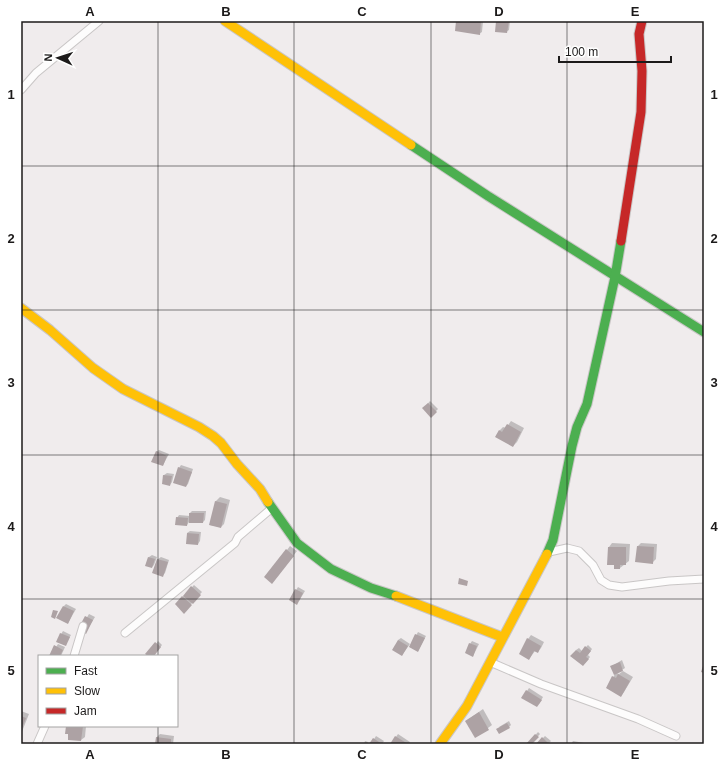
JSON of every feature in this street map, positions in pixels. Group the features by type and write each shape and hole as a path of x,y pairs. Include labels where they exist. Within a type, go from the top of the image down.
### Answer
{"street":[{"path":"21,90 36,73 99,21"},
{"path":"225,21 488,196 704,332"},
{"path":"440,744 467,706 502,637 549,552 553,540 572,446 577,427 587,404 615,277 641,112 642,71 639,34 642,21"},
{"path":"21,308 50,330 93,368 123,389 199,427 213,436 221,443 260,489 297,543 331,569 371,588 414,602 502,637"},
{"path":"125,633 235,543 238,537 272,508"},
{"path":"549,552 567,548 578,551 593,565 601,580 609,585 622,587 669,581 702,579 704,587"},
{"path":"74,655 83,626"},
{"path":"490,662 540,684 638,719 676,736"},
{"path":"37,744 45,727"}],"building":[{"path":"456,21 481,21 480,35 455,31"},
{"path":"496,21 509,21 507,33 495,32"},
{"path":"428,403 437,412 431,418 422,408"},
{"path":"507,424 521,432 513,447 495,437 499,430 502,432"},
{"path":"156,451 167,456 163,466 151,462"},
{"path":"178,467 192,472 186,487 173,483"},
{"path":"163,475 172,476 170,486 162,484"},
{"path":"215,501 227,504 221,528 209,525"},
{"path":"189,513 204,513 203,523 189,523"},
{"path":"176,517 188,518 187,526 175,525"},
{"path":"187,533 199,534 198,545 186,544"},
{"path":"637,546 654,547 653,564 635,562"},
{"path":"608,547 626,547 626,565 620,565 620,569 614,569 614,565 607,565"},
{"path":"286,549 294,556 272,584 264,577"},
{"path":"148,557 155,559 152,568 145,566"},
{"path":"157,559 168,562 163,577 152,573"},
{"path":"459,578 468,581 467,586 458,584"},
{"path":"191,586 201,595 193,604 183,596"},
{"path":"295,589 303,593 297,605 289,600"},
{"path":"182,596 192,605 184,614 175,604"},
{"path":"63,606 74,611 68,624 56,618"},
{"path":"53,610 58,611 55,619 51,617"},
{"path":"85,616 93,620 86,634 78,629"},
{"path":"60,633 70,637 66,646 56,642"},
{"path":"415,634 425,638 418,652 409,647"},
{"path":"527,638 541,646 538,653 534,651 529,660 519,654"},
{"path":"398,640 408,646 402,656 392,650"},
{"path":"155,642 161,647 155,655 145,654"},
{"path":"469,643 477,646 473,657 465,653"},
{"path":"54,645 63,650 60,655 49,655"},
{"path":"585,646 591,651 586,657 589,659 583,666 570,656 576,650 580,653"},
{"path":"620,662 623,671 614,675 610,666"},
{"path":"704,663 704,673 701,672"},
{"path":"618,674 630,681 621,697 606,688 612,676 616,678"},
{"path":"526,690 542,700 537,707 521,698"},
{"path":"479,712 489,730 475,738 465,721"},
{"path":"21,716 26,718 21,731"},
{"path":"507,723 510,728 499,734 496,729"},
{"path":"66,727 83,727 81,741 68,740 68,734 65,734"},
{"path":"535,734 539,737 532,744 526,744"},
{"path":"395,736 408,744 390,744"},
{"path":"156,737 171,739 171,744 155,744"},
{"path":"542,737 549,744 536,744"},
{"path":"373,738 382,744 369,744"}],"traffic: fast":[{"path":"411,145 488,196 704,332"},
{"path":"547,554 553,540 577,427 587,404 615,277 621,241"},
{"path":"268,502 297,543 331,569 371,588 396,596"}],"traffic: slow":[{"path":"225,21 411,145"},
{"path":"21,308 50,330 93,368 123,389 199,427 213,436 221,443 237,464 260,489 268,502"},
{"path":"440,744 467,706 547,554"},
{"path":"396,596 502,637"}],"traffic: jam":[{"path":"621,241 641,112 642,71 639,34 642,21"}]}
